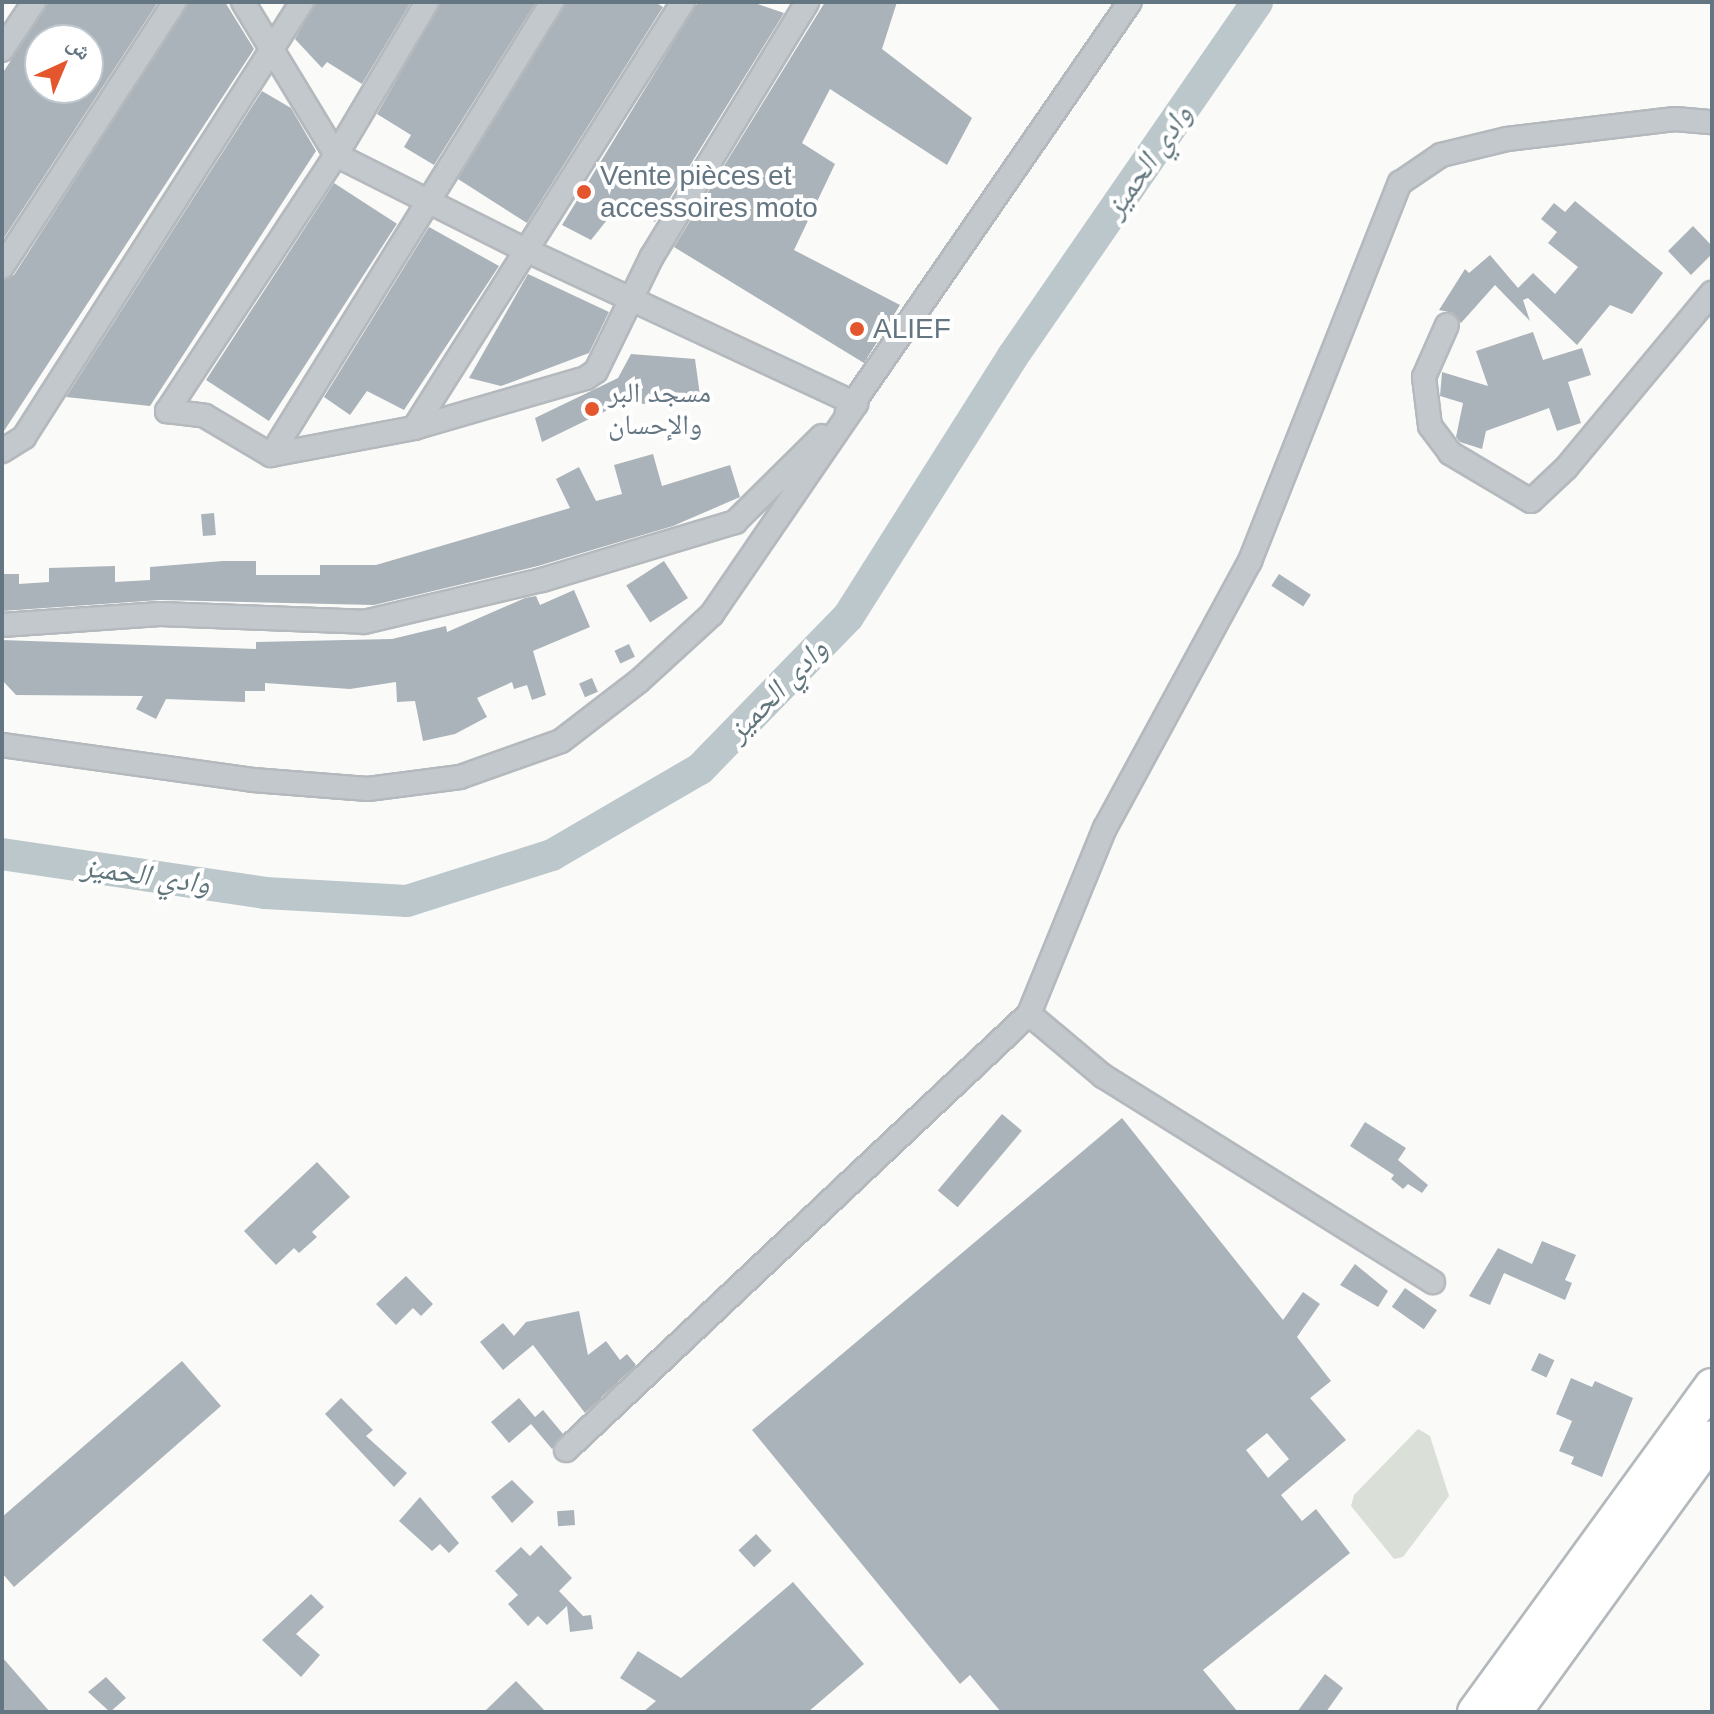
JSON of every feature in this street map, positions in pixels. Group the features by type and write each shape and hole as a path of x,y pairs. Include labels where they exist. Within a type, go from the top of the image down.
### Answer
{"highway":[{"path":"1475,1712 1712,1386"},
{"path":"1514,1712 1712,1438"}],"street":[{"path":"2,50 34,2"},
{"path":"2,267 175,2"},
{"path":"243,2 336,155 523,249 856,404"},
{"path":"2,451 24,437 302,2"},
{"path":"427,2 336,155 167,411 205,416 271,455 414,428 586,378 596,371 630,299 807,2"},
{"path":"271,455 552,2"},
{"path":"414,428 523,249 683,2"},
{"path":"2,745 253,780 368,789 460,777 561,741 639,681 712,614 1130,2"},
{"path":"566,1450 1029,1014 1105,828 1250,561 1400,183 1441,155 1507,139 1675,119 1712,122"},
{"path":"1447,325 1424,377 1430,426 1450,453 1531,501 1566,468 1712,293"},
{"path":"2,625 160,614 364,622 542,580 735,522 856,404"},
{"path":"1029,1014 1103,1076 1433,1282"}],"shaded area":[{"path":"1418,1429 1430,1436 1449,1496 1403,1557 1394,1559 1351,1506 1354,1495"}],"building":[{"path":"49,2 158,2 104,85 104,24 35,24"},
{"path":"189,2 225,2 254,49 2,434 2,281 14,275"},
{"path":"316,2 411,2 362,84 327,62 322,68 295,39"},
{"path":"441,2 536,2 434,165 404,147 411,135 377,114"},
{"path":"566,2 655,2 663,7 527,223 458,179"},
{"path":"698,2 752,2 784,13 655,222 619,205 591,240 562,225"},
{"path":"825,2 897,2 882,49 972,118 947,165 830,89 802,143 835,164 794,250 900,305 864,363 674,247"},
{"path":"24,40 24,104 91,104 2,241 2,74"},
{"path":"262,91 291,108 316,151 150,406 66,397"},
{"path":"334,183 397,224 269,421 206,380"},
{"path":"1575,201 1663,273 1632,314 1610,305 1577,345 1528,298 1523,300 1530,321 1495,285 1461,323 1453,313 1439,310 1465,269 1469,273 1490,255 1518,288 1533,273 1555,294 1578,267 1548,243 1557,232 1541,219 1554,203 1565,212"},
{"path":"1693,226 1712,246 1712,254 1691,275 1668,251"},
{"path":"429,227 499,266 404,410 367,391 350,415 324,397"},
{"path":"528,274 609,312 589,353 501,386 469,378"},
{"path":"1533,332 1543,360 1582,348 1591,375 1568,382 1581,423 1557,431 1549,408 1486,431 1482,449 1460,442 1456,437 1463,403 1440,396 1442,372 1488,386 1476,351"},
{"path":"631,354 695,359 701,403 620,404 542,442 535,418 618,378"},
{"path":"653,454 662,486 730,465 740,497 673,526 538,566 374,605 160,600 2,611 2,574 19,574 19,584 49,582 49,568 115,566 115,582 150,580 150,567 223,561 256,561 256,575 320,575 320,565 376,565 570,508 556,479 579,467 596,501 622,494 614,465"},
{"path":"214,513 216,535 203,536 201,514"},
{"path":"664,561 688,598 650,622 626,586"},
{"path":"1279,574 1311,595 1303,606 1271,586"},
{"path":"574,590 590,627 533,651 546,695 532,700 527,685 514,689 512,682 477,698 487,717 455,734 423,741 415,701 397,702 396,682 350,689 265,683 265,691 245,691 245,702 166,699 156,719 136,709 143,696 16,695 2,680 2,640 256,649 256,642 392,639 446,626 447,632 525,598 536,596 540,605"},
{"path":"629,644 635,657 620,663 614,651"},
{"path":"592,678 598,692 585,697 579,683"},
{"path":"1002,1114 1022,1131 958,1207 938,1191"},
{"path":"1122,1118 1283,1320 1303,1292 1320,1304 1297,1337 1331,1381 1310,1398 1346,1440 1281,1495 1302,1521 1316,1509 1350,1553 1203,1670 1238,1712 1001,1712 970,1675 960,1684 752,1430","holes":["1267,1433 1289,1459 1268,1478 1246,1450"]},
{"path":"1365,1122 1406,1148 1398,1160 1428,1185 1422,1193 1408,1184 1403,1189 1391,1179 1394,1175 1350,1146"},
{"path":"317,1162 350,1197 312,1232 317,1237 299,1253 294,1248 276,1265 244,1231"},
{"path":"1542,1241 1576,1255 1565,1280 1572,1283 1565,1300 1504,1273 1490,1305 1469,1296 1498,1248 1532,1264"},
{"path":"1355,1264 1388,1291 1378,1307 1340,1285"},
{"path":"406,1276 433,1304 421,1316 413,1308 396,1325 376,1304"},
{"path":"1405,1288 1437,1310 1424,1329 1392,1307"},
{"path":"579,1311 588,1355 606,1341 620,1360 627,1354 636,1365 585,1413 533,1345 503,1370 480,1342 503,1323 514,1336 526,1322"},
{"path":"1539,1353 1554,1360 1546,1377 1531,1370"},
{"path":"182,1361 221,1406 14,1587 2,1573 2,1517"},
{"path":"1571,1378 1592,1387 1595,1381 1633,1398 1602,1477 1571,1464 1574,1457 1559,1451 1572,1421 1556,1414"},
{"path":"341,1398 373,1430 366,1436 407,1473 394,1487 325,1414"},
{"path":"519,1398 535,1417 543,1410 563,1434 552,1449 531,1424 509,1443 491,1422"},
{"path":"512,1480 534,1502 512,1523 491,1497"},
{"path":"420,1497 459,1543 449,1553 440,1544 432,1551 399,1521"},
{"path":"574,1510 575,1525 558,1526 557,1511"},
{"path":"756,1534 772,1551 754,1567 738,1550"},
{"path":"541,1545 572,1578 559,1591 583,1616 591,1615 593,1629 570,1632 567,1606 547,1625 538,1616 528,1626 508,1604 518,1595 495,1571 521,1547 530,1556"},
{"path":"793,1582 864,1664 808,1712 643,1712 656,1701 620,1678 638,1651 681,1678"},
{"path":"311,1594 324,1607 296,1634 320,1655 301,1677 262,1640"},
{"path":"2,1657 50,1712 2,1712"},
{"path":"1325,1674 1343,1688 1326,1712 1297,1712"},
{"path":"106,1677 126,1698 110,1712 88,1692"},
{"path":"516,1681 546,1712 484,1712"}],"waterway":[{"name":"وادي الحميز","path":"2,854 265,893 407,901 552,855 700,769 848,617 1013,356 1257,2"}],"place":[{"name":"Vente pièces et accessoires moto","path":"584,192"},
{"name":"ALIEF","path":"857,329"},
{"name":"مسجد البر والإحسان","path":"592,409"}]}
